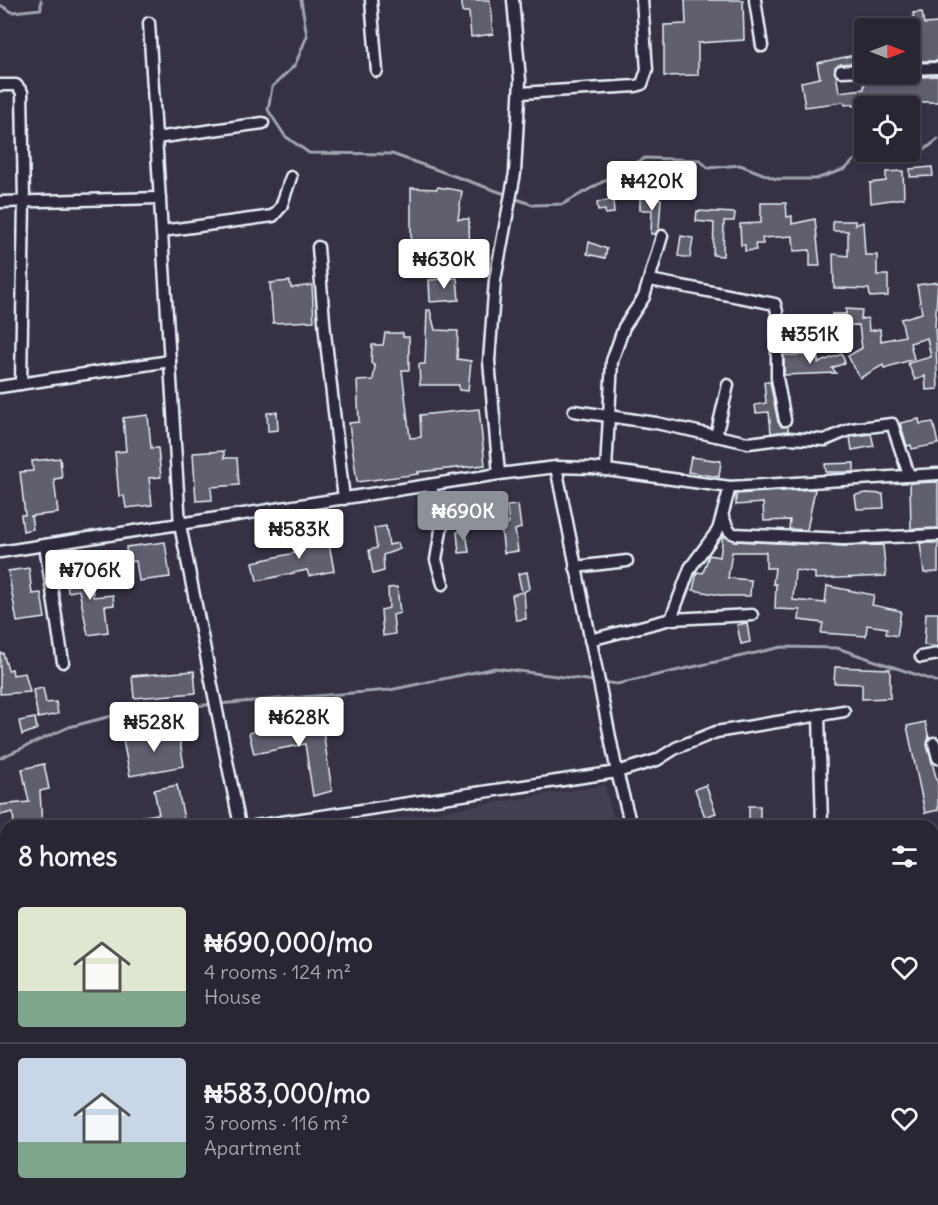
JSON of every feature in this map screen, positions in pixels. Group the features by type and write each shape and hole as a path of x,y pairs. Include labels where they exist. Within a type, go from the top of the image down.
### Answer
{"street":[{"path":"371,0 377,71"},
{"path":"499,474 489,361 495,280 515,172 520,93 513,0"},
{"path":"520,93 636,87 642,84 647,70 642,0"},
{"path":"755,0 762,46"},
{"path":"149,23 180,525 189,580 239,820"},
{"path":"920,69 938,68"},
{"path":"841,71 854,70"},
{"path":"0,85 16,85 21,88 24,201 21,384"},
{"path":"156,138 263,123"},
{"path":"162,231 273,216 281,207 291,177"},
{"path":"0,202 160,198"},
{"path":"606,470 612,361 624,327 641,303 662,236"},
{"path":"318,247 325,333 344,499"},
{"path":"650,280 775,304 777,378 785,420"},
{"path":"0,387 170,361"},
{"path":"716,436 728,385"},
{"path":"574,411 749,443 788,438 825,440 850,429 892,424 909,476"},
{"path":"555,467 629,820"},
{"path":"0,552 555,467 606,470 730,487 938,474"},
{"path":"430,485 443,527 436,560 442,584"},
{"path":"671,619 690,568 718,530 730,487"},
{"path":"723,517 729,531 734,534 844,539 938,535"},
{"path":"45,545 63,662"},
{"path":"576,567 627,561"},
{"path":"590,640 671,619 752,615"},
{"path":"921,657 938,654"},
{"path":"295,820 617,772 657,760 675,748 716,732 844,711"},
{"path":"819,715 822,820"},
{"path":"934,743 938,758"}],"shaded area":[{"path":"605,785 614,820 386,820"}],"building":[{"path":"462,0 490,0 493,34 471,37 469,12 462,12"},
{"path":"685,0 743,0 744,40 698,43 698,75 664,76 664,25 686,24"},
{"path":"922,12 924,24 938,23 938,61 920,61 920,18 914,18 913,13"},
{"path":"854,55 854,63 835,67 839,92 864,89 864,84 920,84 920,77 938,76 938,102 920,102 920,96 854,96 854,106 853,104 845,105 844,102 805,107 801,82 820,78 817,63"},
{"path":"932,167 933,176 910,177 910,169"},
{"path":"903,171 904,198 871,203 870,183 886,181 886,172"},
{"path":"438,187 462,191 458,219 469,219 470,272 452,272 451,243 411,242 411,188 437,189"},
{"path":"640,198 661,199 659,229 655,234 651,234 652,210 640,210"},
{"path":"613,200 614,213 605,214 605,210 598,211 597,202"},
{"path":"761,203 786,203 787,217 792,216 792,224 815,219 820,266 810,266 810,250 794,251 793,236 762,238 763,244 755,244 756,250 745,251 745,245 741,245 740,224 761,223"},
{"path":"697,211 735,213 734,221 724,221 723,256 713,255 714,223 696,221"},
{"path":"833,221 855,221 855,225 863,222 865,255 877,255 877,275 888,275 888,296 870,297 869,289 834,288 833,254 848,256 848,231 833,231"},
{"path":"681,236 693,238 690,258 678,256"},
{"path":"589,242 607,249 605,258 587,254"},
{"path":"457,278 459,300 430,302 429,280"},
{"path":"290,281 291,288 312,285 314,321 273,323 270,283"},
{"path":"938,282 935,325 938,389 926,390 925,376 915,380 908,363 931,357 927,338 910,343 914,359 884,368 883,365 860,378 848,356 862,348 859,325 832,326 832,314 846,314 846,309 862,310 861,319 868,318 869,331 880,329 881,341 905,336 901,319 922,313 917,285"},
{"path":"427,310 430,310 435,330 458,331 457,359 471,361 468,391 459,390 459,385 420,385 419,364 425,364"},
{"path":"385,333 403,333 403,337 409,337 409,370 402,370 410,438 421,437 420,415 479,409 485,465 418,472 419,474 357,482 349,423 359,422 357,381 373,380 375,366 371,363 372,345 383,345"},
{"path":"842,354 845,363 832,368 836,373 784,375 784,355 808,355 808,360 818,359 818,363"},
{"path":"764,382 770,382 778,422 782,427 788,426 788,431 771,433 769,412 756,413 755,405 766,403"},
{"path":"277,412 278,430 268,431 267,413"},
{"path":"148,415 151,448 158,448 161,477 149,478 152,505 126,508 124,496 119,496 115,452 126,451 123,418"},
{"path":"919,419 920,424 933,422 938,444 912,449 911,445 907,446 900,423"},
{"path":"871,434 874,446 852,450 850,437"},
{"path":"224,451 224,458 237,458 239,485 211,487 212,500 196,501 193,453"},
{"path":"691,457 721,461 719,477 688,472"},
{"path":"60,458 62,478 54,479 58,513 31,516 33,529 23,531 21,515 25,515 20,472 33,471 32,461"},
{"path":"854,463 854,472 826,472 825,464"},
{"path":"938,482 938,528 911,529 910,483"},
{"path":"815,489 807,530 789,529 790,520 764,521 763,503 736,505 736,494"},
{"path":"883,494 884,508 857,509 855,495"},
{"path":"518,505 521,528 515,530 518,551 504,553 501,526 509,524 507,506"},
{"path":"386,526 389,545 398,543 400,549 383,555 384,571 373,574 369,550 377,548 374,528"},
{"path":"466,531 469,552 459,553 457,532"},
{"path":"327,532 334,571 309,576 307,570 257,581 253,562 304,551 301,537"},
{"path":"723,535 734,541 844,546 883,545 886,576 815,579 815,573 795,570 793,600 825,603 827,586 874,595 872,605 901,611 897,636 886,634 887,628 867,625 866,636 821,633 823,623 799,620 800,610 775,609 776,584 773,584 775,568 766,568 766,552 732,552 728,578 751,580 750,596 725,596 693,590 697,572 703,573 709,555 720,557"},
{"path":"165,542 170,577 139,581 136,561 127,562 126,547"},
{"path":"920,543 938,543 938,572 924,573"},
{"path":"29,568 32,594 41,593 45,618 17,622 8,571"},
{"path":"92,570 93,597 113,595 114,605 105,606 108,632 88,635 79,590 68,592 65,573"},
{"path":"527,572 530,588 524,592 526,619 516,620 512,595 522,592 518,574"},
{"path":"397,587 400,613 393,615 395,634 383,636 381,610 389,608 388,588"},
{"path":"926,613 938,613 938,647 924,645"},
{"path":"747,623 750,642 741,644 737,625"},
{"path":"0,653 3,653 8,670 12,669 13,675 25,673 30,692 0,694"},
{"path":"835,667 890,669 890,698 862,699 862,684 834,683"},
{"path":"194,671 196,693 134,698 132,676"},
{"path":"43,688 46,703 56,702 58,714 38,718 33,690"},
{"path":"321,717 332,791 313,796 305,744 254,754 249,733 272,726"},
{"path":"35,718 37,729 22,735 19,721"},
{"path":"925,722 929,738 927,745 938,784 938,810 925,813 907,726"},
{"path":"178,730 184,766 130,776 123,740"},
{"path":"44,764 49,789 40,791 42,820 14,820 13,812 0,815 0,805 29,802 22,769"},
{"path":"177,785 184,819 138,820 138,817 159,814 154,790"},
{"path":"706,785 716,813 705,817 695,789"},
{"path":"749,806 760,806 760,820 749,820"}],"waterway":[{"path":"0,5 12,12 41,9 41,0"},
{"path":"301,0 307,36 295,65 272,87 268,110 285,136 309,153 392,154 508,195"},
{"path":"920,150 938,139"},
{"path":"514,198 533,205 563,204 645,158 700,160 708,168 740,165 776,179 816,179 845,169 854,160"},
{"path":"0,758 69,727 131,711 390,690 495,668 617,684 782,647 837,648 938,682"}]}
